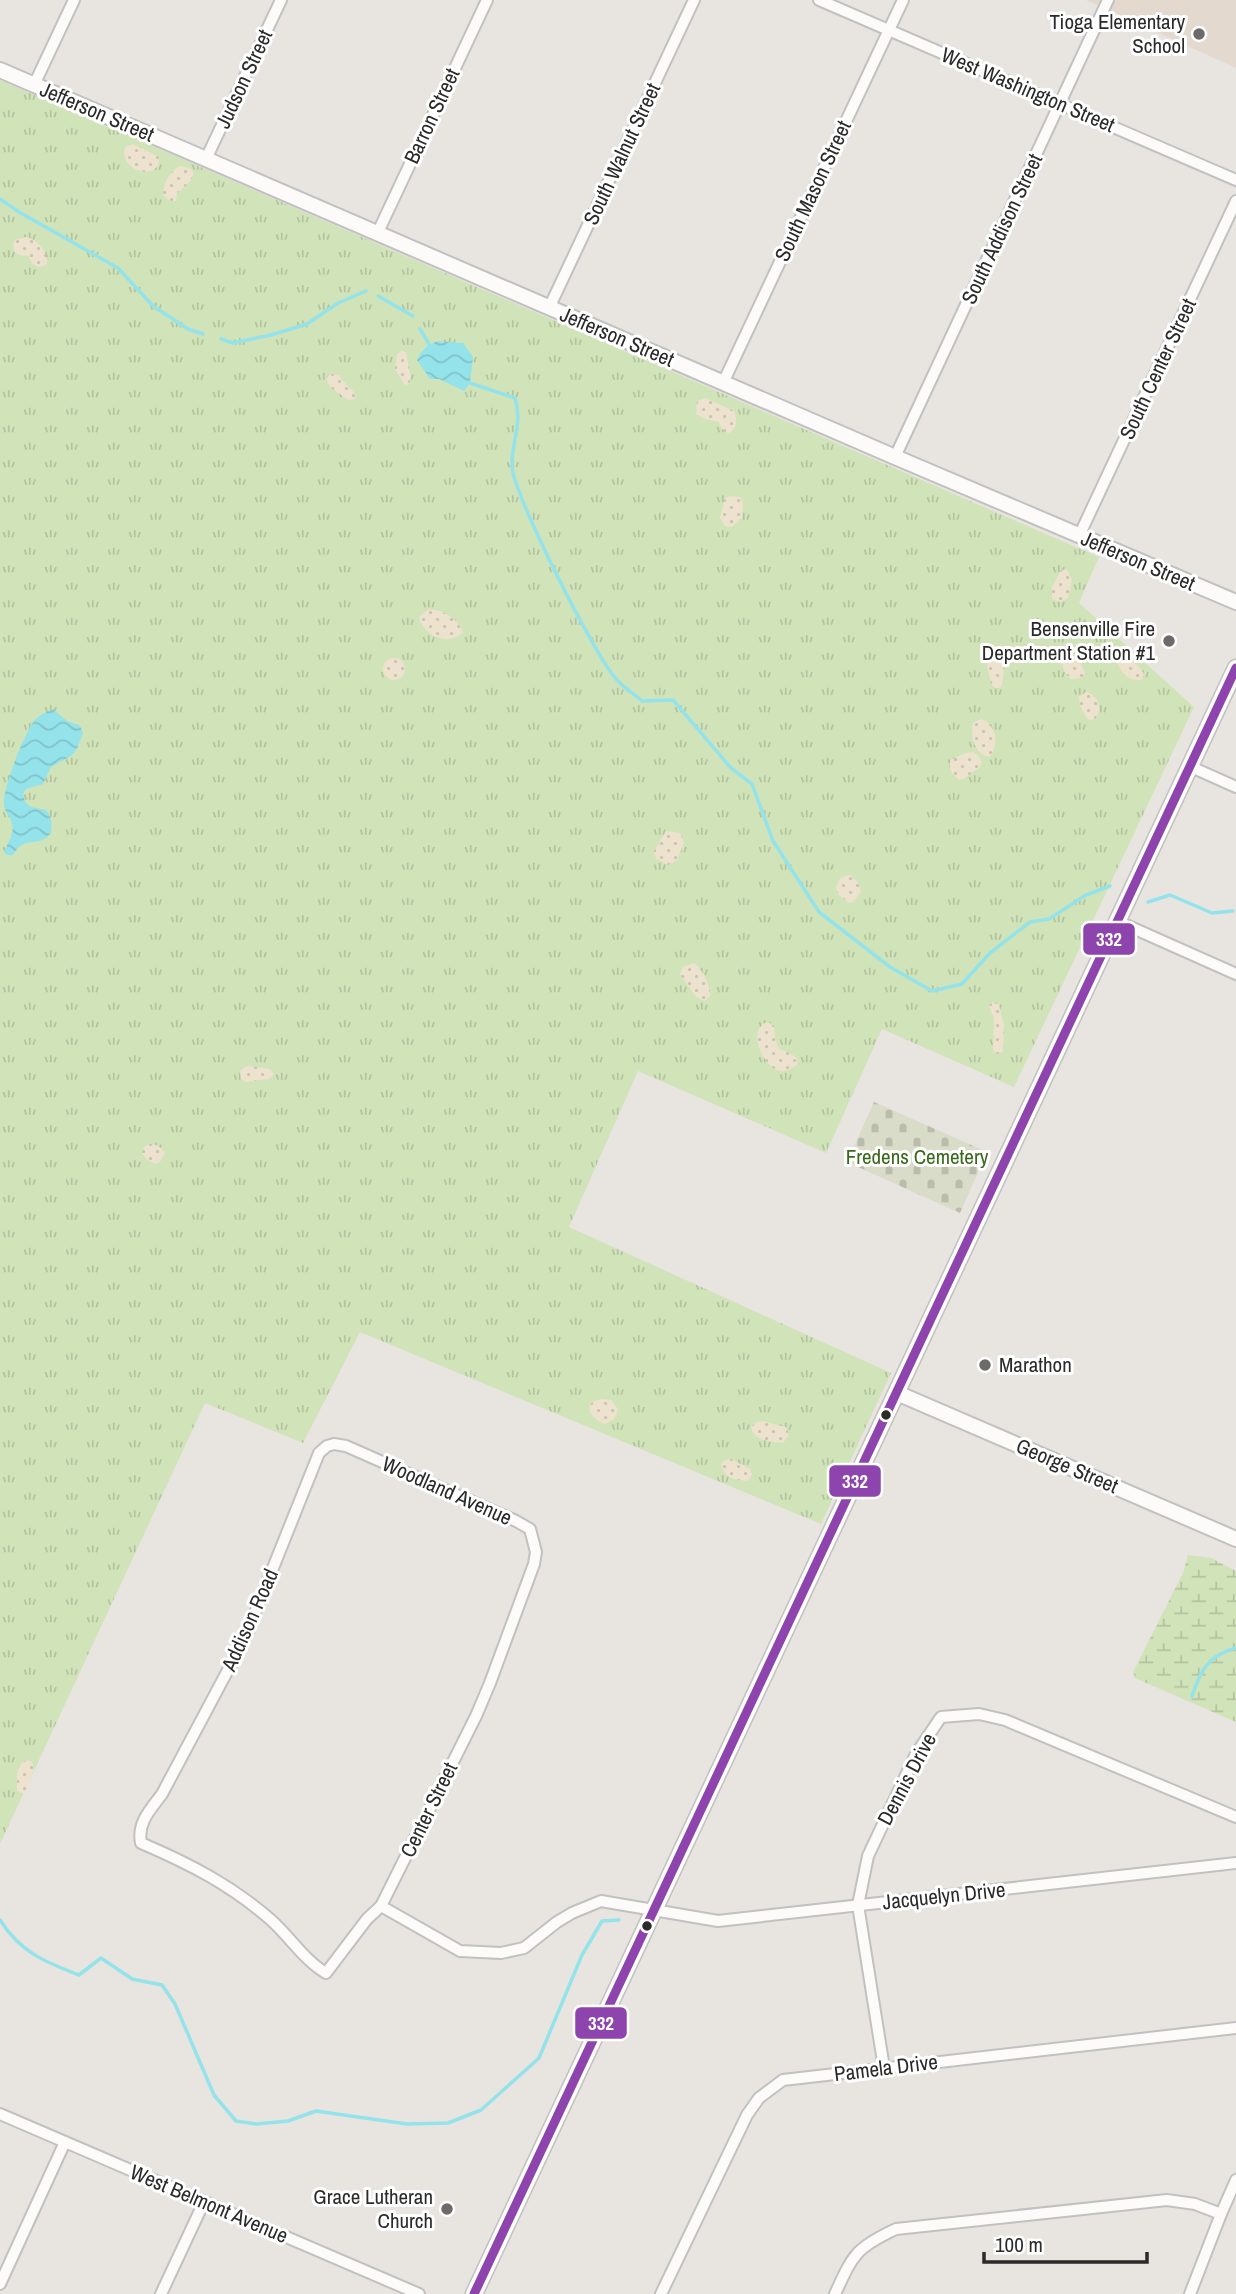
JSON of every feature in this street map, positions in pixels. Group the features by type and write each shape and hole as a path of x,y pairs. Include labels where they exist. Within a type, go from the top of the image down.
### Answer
{"main road":[{"path":"474,2294 1236,668"}],"street":[{"path":"34,85 74,0"},
{"name":"Judson Street","path":"206,159 281,0"},
{"name":"Barron Street","path":"377,233 487,0"},
{"name":"South Walnut Street","path":"549,308 694,0"},
{"name":"West Washington Street","path":"819,0 1236,180"},
{"name":"South Mason Street","path":"723,383 903,0"},
{"name":"South Addison Street","path":"895,457 1107,3"},
{"name":"Jefferson Street","path":"0,70 1236,602"},
{"name":"South Center Street","path":"1079,536 1236,201"},
{"path":"1189,766 1236,787"},
{"path":"1117,921 1236,974"},
{"name":"George Street","path":"897,1393 1236,1539"},
{"name":"Woodland Avenue","path":"330,1445 346,1446 530,1529 536,1552 534,1564"},
{"name":"Addison Road","path":"273,1922 233,1889 190,1864 141,1843 139,1832 245,1638 319,1453 330,1445"},
{"name":"Center Street","path":"273,1922 316,1967 326,1973 367,1919 381,1906 480,1705 534,1564"},
{"name":"Dennis Drive","path":"884,2068 858,1905 868,1856 916,1754 941,1717 979,1714 1005,1720 1236,1817"},
{"name":"Jacquelyn Drive","path":"381,1906 460,1951 501,1953 524,1948 557,1922 601,1901 705,1921 718,1921 1236,1863"},
{"name":"Pamela Drive","path":"661,2294 747,2115 760,2098 783,2080 1236,2028"},
{"name":"West Belmont Avenue","path":"0,2114 419,2294"},
{"path":"0,2284 65,2142"},
{"path":"1190,2294 1236,2180"},
{"path":"835,2294 856,2252 896,2229 1167,2200 1195,2204 1221,2214"},
{"path":"161,2294 204,2202"}],"shaded area":[{"name":"Tioga Elementary School","path":"1086,0 1236,0 1236,68"}],"green space":[{"path":"0,80 1099,557 1079,603 1194,707 1014,1087 882,1029 826,1153 638,1071 569,1227 891,1373 821,1524 360,1332 303,1443 205,1403 0,1844"},
{"name":"Fredens Cemetery","path":"874,1102 987,1152 960,1213 847,1162"},
{"path":"1188,1555 1211,1558 1236,1571 1236,1722 1135,1678 1133,1672 1183,1573"}],"sand":[{"path":"133,144 159,157 158,165 153,170 140,171 127,162 125,147"},
{"path":"181,166 192,171 192,178 177,193 176,201 170,201 163,195 164,186 170,174"},
{"path":"26,237 41,247 47,264 35,266 29,256 15,252 15,240"},
{"path":"402,350 406,353 411,379 408,385 404,384 395,369 397,354"},
{"path":"329,374 339,375 356,395 355,399 348,400 331,388 326,380"},
{"path":"705,398 734,411 736,424 732,431 724,432 718,422 696,414 697,401"},
{"path":"741,497 743,503 742,518 732,527 725,526 720,518 725,498"},
{"path":"1061,570 1067,570 1072,580 1068,598 1060,602 1052,599 1052,587"},
{"path":"429,609 449,616 463,632 451,639 431,634 421,624 419,617"},
{"path":"993,646 1002,651 1004,665 1001,687 996,689 991,684 984,651"},
{"path":"1068,654 1083,668 1085,674 1082,678 1071,679 1064,671 1062,660"},
{"path":"1120,656 1138,665 1144,675 1142,680 1125,675 1116,660"},
{"path":"394,658 402,661 405,669 402,677 394,680 386,677 383,669 386,661"},
{"path":"1086,692 1094,696 1098,703 1099,711 1095,719 1089,720 1081,707 1079,697"},
{"path":"981,719 990,725 995,735 994,747 989,757 980,752 973,739 973,723"},
{"path":"973,752 982,762 979,768 959,780 949,766 951,760"},
{"path":"666,831 680,833 684,843 677,860 668,865 656,859 654,851"},
{"path":"850,875 858,882 861,892 849,903 838,894 836,887 841,877"},
{"path":"694,963 703,973 709,988 710,996 705,1001 696,997 680,974 683,967"},
{"path":"992,1002 999,1005 1004,1025 1003,1052 997,1054 993,1051 994,1018 989,1006"},
{"path":"768,1022 774,1026 778,1046 798,1059 797,1065 789,1070 775,1069 760,1049 758,1032 761,1026"},
{"path":"250,1066 270,1069 274,1074 269,1079 246,1082 241,1079 240,1071"},
{"path":"149,1144 158,1146 165,1153 160,1162 155,1164 147,1160 142,1153 144,1147"},
{"path":"601,1399 611,1400 618,1409 614,1419 604,1424 592,1415 589,1408"},
{"path":"762,1421 786,1427 788,1436 783,1443 755,1436 751,1427"},
{"path":"731,1459 750,1469 752,1475 748,1481 727,1475 721,1464"},
{"path":"28,1760 34,1768 25,1794 17,1791 17,1774 21,1763"}],"water":[{"path":"438,341 463,343 473,357 470,383 464,391 439,379 430,379 417,360 425,348"},
{"path":"53,709 67,721 80,726 83,733 71,756 51,767 43,784 26,789 23,794 25,802 31,807 46,810 51,821 51,833 41,841 22,845 13,855 7,855 4,852 13,829 4,801 11,772 35,720"}],"waterway":[{"path":"0,199 118,268 153,306 188,329 203,334"},
{"path":"221,339 233,343 307,324 338,303 366,291"},
{"path":"378,296 413,316"},
{"path":"420,329 429,344"},
{"path":"470,383 515,398 518,417 512,467 516,484 557,576 607,666 620,683 642,701 673,700 731,768 752,784 773,841 819,912 890,967 932,991 962,984 990,953 1030,922 1049,919 1086,895 1110,886"},
{"path":"1148,902 1170,895 1212,913 1233,911"},
{"path":"1192,1696 1207,1665 1219,1655 1236,1648"},
{"path":"0,1920 16,1940 34,1955 79,1975 101,1958 132,1979 162,1985 175,2004 214,2095 236,2121 256,2124 288,2121 316,2111 407,2124 448,2123 481,2110 539,2058 582,1955 602,1921 619,1920"}],"transit line":[{"name":"332","path":"474,2294 1236,668"}],"place":[{"name":"Tioga Elementary School","path":"1199,34"},
{"name":"Bensenville Fire Department Station #1","path":"1169,641"},
{"name":"Marathon","path":"985,1365"},
{"name":"Grace Lutheran Church","path":"447,2209"}]}
